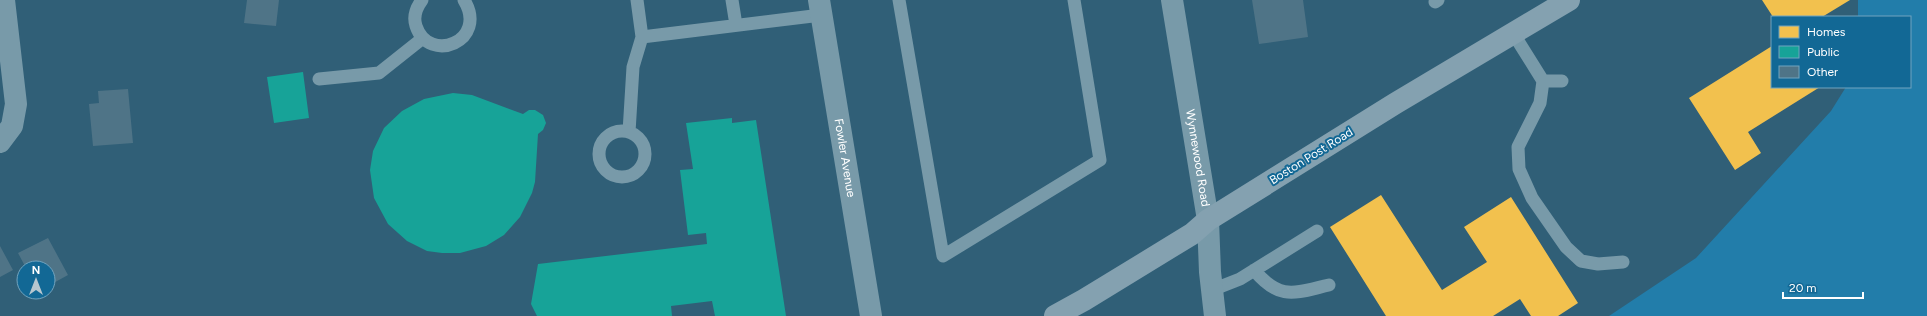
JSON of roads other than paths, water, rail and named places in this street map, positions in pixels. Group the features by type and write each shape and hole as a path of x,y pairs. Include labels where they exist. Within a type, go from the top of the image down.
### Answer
{"main road":[{"name":"Boston Post Road","path":"1055,316 1192,234 1208,220 1396,103 1569,0"}],"street":[{"path":"0,142 12,126 16,104 4,0"},
{"name":"Wynnewood Road","path":"1172,0 1208,220 1215,316"},
{"name":"Fowler Avenue","path":"820,7 871,316"}],"lane":[{"path":"422,0 415,14 415,23 423,38 430,43 439,46 448,46 458,42 465,36 470,28 471,18 469,8 464,0"},
{"path":"629,132 632,67 642,37 637,0"},
{"path":"732,0 736,25"},
{"path":"899,0 943,256 1100,160 1074,0"},
{"path":"642,37 736,25 820,7"},
{"path":"1513,33 1543,81 1540,103 1518,147 1519,169 1532,198 1566,247 1581,261 1598,264 1624,262"},
{"path":"319,79 379,73 423,38"},
{"path":"1543,81 1562,81"},
{"path":"1212,290 1240,279 1317,231"},
{"path":"1254,270 1266,284 1281,292 1302,291 1329,285"}]}
